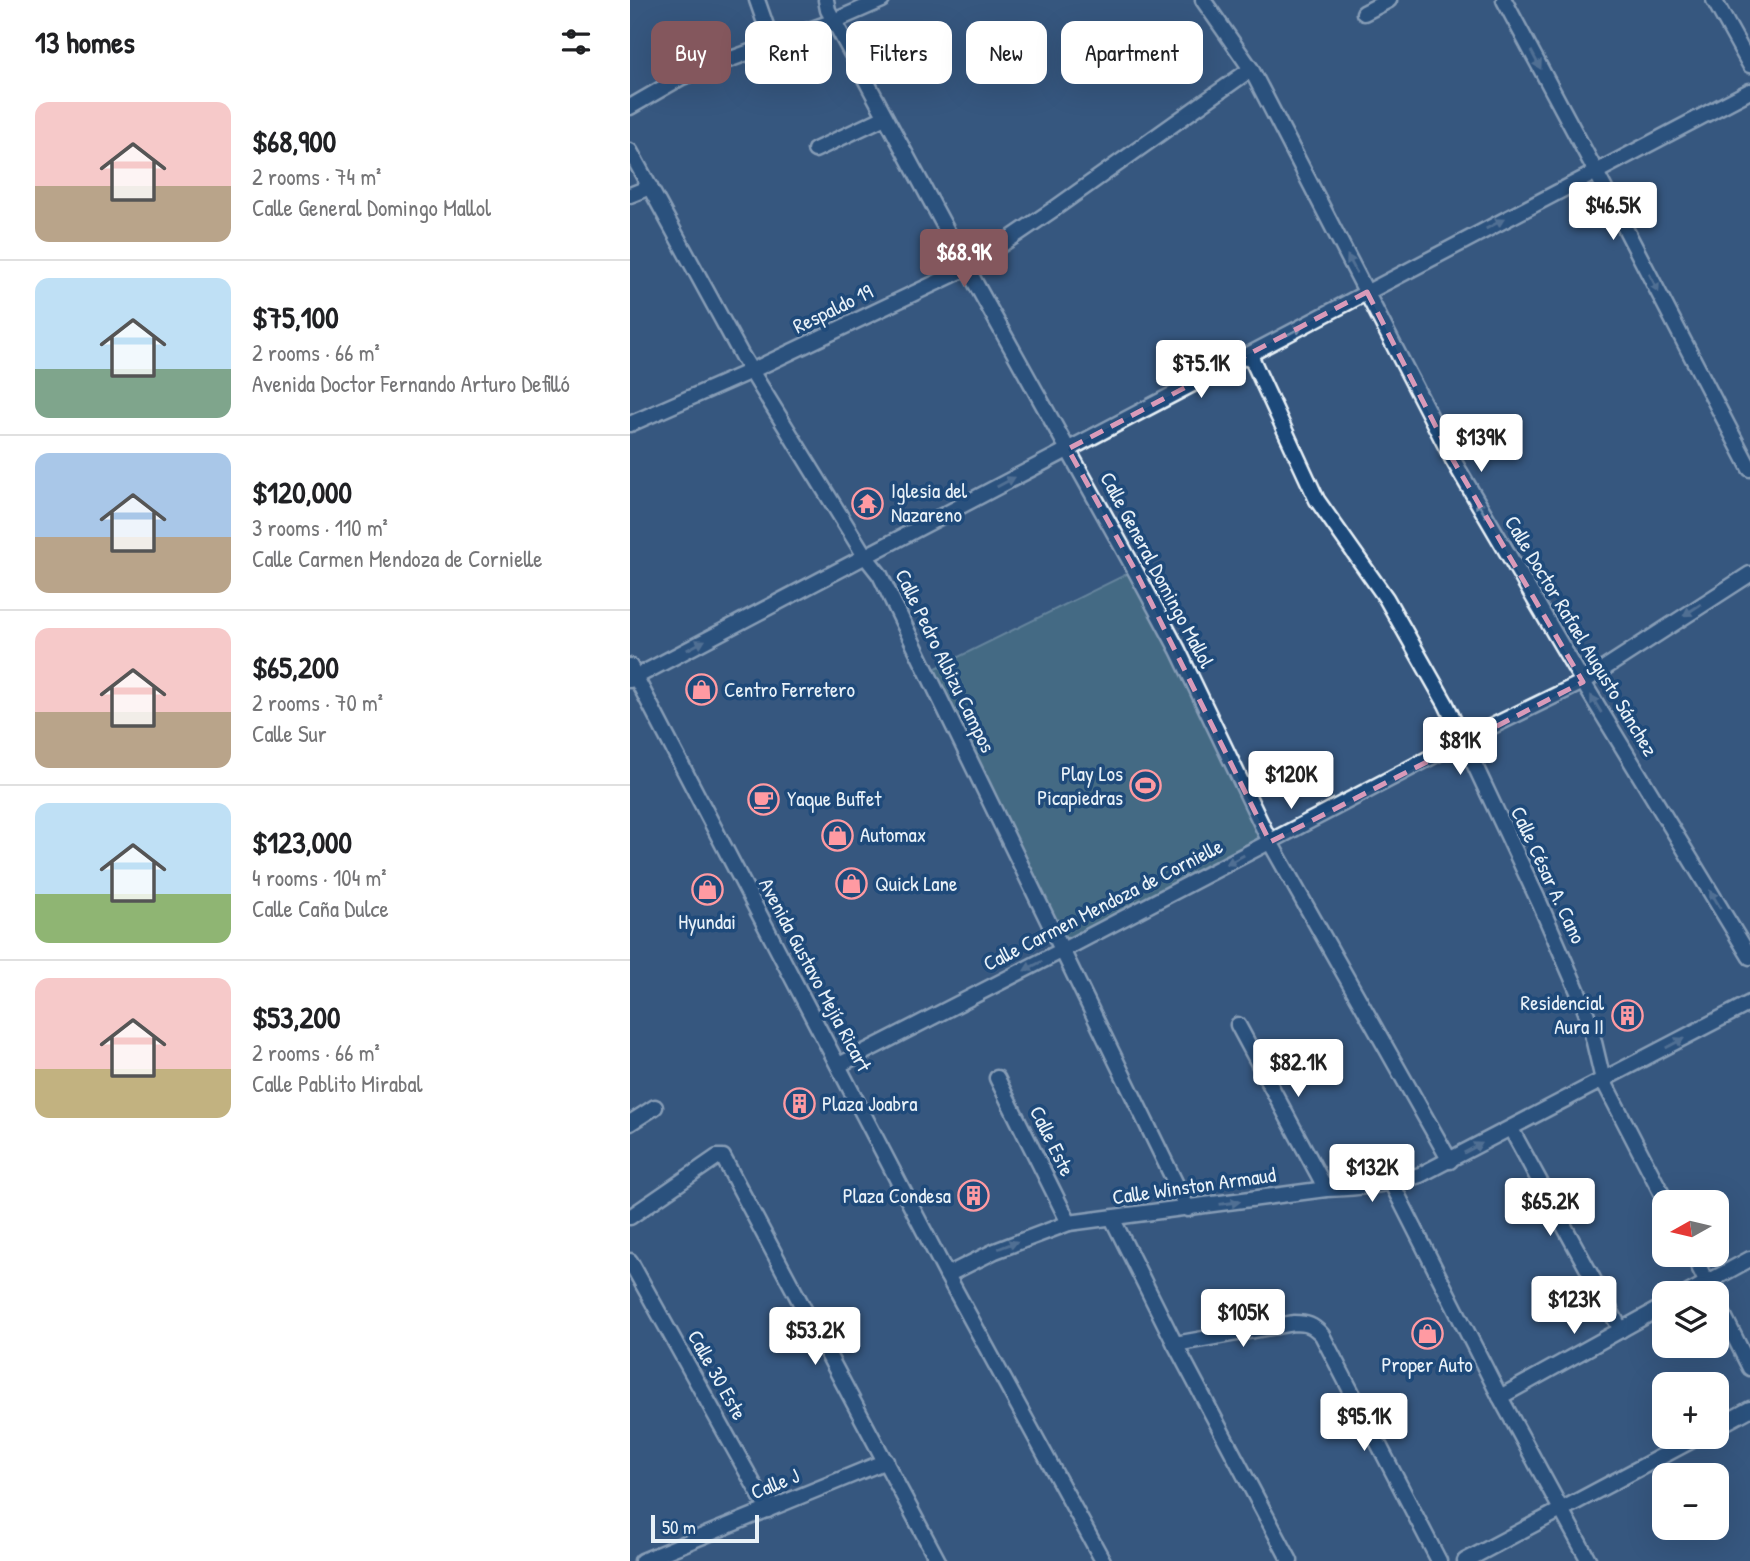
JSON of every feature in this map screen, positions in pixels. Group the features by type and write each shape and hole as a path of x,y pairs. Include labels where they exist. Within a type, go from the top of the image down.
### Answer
{"street":[{"path":"757,0 764,21"},
{"name":"Calle General Domingo Mallol","path":"826,0 834,21 967,268 1178,650 1270,842 1450,1161"},
{"path":"834,21 882,0"},
{"name":"Calle Doctor Rafael Augusto Sánchez","path":"1203,0 1251,69 1453,460 1583,682 1750,957"},
{"path":"1364,13 1389,0"},
{"path":"1714,0 1750,65"},
{"path":"1508,1 1750,469"},
{"path":"630,107 682,77 745,53"},
{"name":"Respaldo 19","path":"630,424 751,371 967,268 1251,69"},
{"path":"632,674 1250,355 1750,90"},
{"path":"816,150 886,117"},
{"name":"Calle Pedro Albizu Campos","path":"630,151 751,371 865,556 880,575 1188,1209"},
{"path":"630,195 650,187"},
{"name":"Calle César A. Cano","path":"1250,355 1312,491 1386,598 1446,704 1540,904 1582,1001 1603,1080 1659,1190"},
{"name":"Calle Carmen Mendoza de Cornielle","path":"839,1065 1462,741 1583,682 1750,574"},
{"name":"Avenida Gustavo Mejía Ricart","path":"632,674 947,1275 1103,1561"},
{"name":"Calle Winston Armaud","path":"947,1275 995,1251 1069,1223 1326,1189 1392,1184 1420,1175 1750,1003"},
{"path":"1238,1025 1326,1189"},
{"name":"Calle Este","path":"997,1078 1069,1223"},
{"path":"630,1123 655,1107"},
{"path":"1511,1129 1621,1330"},
{"path":"630,1217 718,1157 723,1157 939,1561"},
{"path":"1392,1184 1500,1397 1589,1561"},
{"path":"1112,1218 1175,1344 1290,1561"},
{"path":"1720,1281 1750,1259"},
{"name":"Calle 30 Este","path":"630,1261 768,1510"},
{"path":"1500,1397 1652,1313"},
{"path":"1175,1344 1294,1323 1314,1326 1322,1335 1439,1561"},
{"path":"1729,1326 1750,1368"},
{"path":"1729,1420 1750,1409"},
{"path":"1465,1561 1675,1449"},
{"name":"Calle J","path":"642,1561 886,1461"}],"highlighted area":[{"path":"1367,292 1453,460 1583,682 1270,842 1135,570 1068,449"}],"green space":[{"path":"1135,570 1270,842 1061,951 928,672"}],"place":[{"name":"Iglesia del Nazareno","path":"868,503"},
{"name":"Centro Ferretero","path":"701,690"},
{"name":"Play Los Picapiedras","path":"1146,786"},
{"name":"Yaque Buffet","path":"764,799"},
{"name":"Automax","path":"837,835"},
{"name":"Quick Lane","path":"852,884"},
{"name":"Hyundai","path":"707,890"},
{"name":"Residencial Aura II","path":"1627,1015"},
{"name":"Plaza Joabra","path":"799,1104"},
{"name":"Plaza Condesa","path":"974,1196"},
{"name":"Proper Auto","path":"1427,1333"}]}
